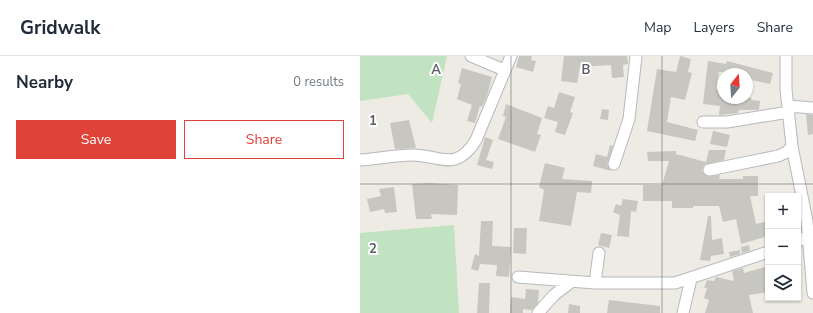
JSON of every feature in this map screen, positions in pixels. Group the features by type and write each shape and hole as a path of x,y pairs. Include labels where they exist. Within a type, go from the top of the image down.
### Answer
{"street":[{"path":"471,56 504,70"},
{"path":"360,160 413,155 447,160 458,158 472,147 476,140 511,56"},
{"path":"614,164 628,118 636,56"},
{"path":"786,56 788,109 792,146 810,221 809,236 813,293"},
{"path":"703,122 727,122 788,109 813,108"},
{"path":"709,170 778,156 787,152 792,146"},
{"path":"801,240 809,236"},
{"path":"595,283 599,253"},
{"path":"518,277 595,283 675,283 691,279 765,253"},
{"path":"683,313 691,279"},
{"path":"538,313 554,295 571,282"}],"green space":[{"path":"360,56 447,56 432,123 408,94 360,101"},
{"path":"454,225 459,313 360,313 360,233"}],"building":[{"path":"519,56 532,56 531,60 536,61 533,72 516,67"},
{"path":"564,56 627,56 628,64 623,65 624,77 612,78 611,65 580,67 577,83 561,81"},
{"path":"680,56 691,59 688,72 692,73 685,100 671,97 667,122 698,130 695,141 647,131 657,69 676,72"},
{"path":"708,61 726,64 727,61 773,73 770,84 753,80 753,68 717,68 717,104 753,104 753,100 760,101 759,110 739,110 738,113 719,115 720,106 703,104"},
{"path":"462,68 492,77 487,96 482,107 480,106 475,123 467,121 472,105 457,99 461,84 458,83"},
{"path":"559,92 575,97 570,112 573,113 565,135 555,132 558,122 544,118 548,106 554,108"},
{"path":"506,104 542,118 537,134 541,135 535,152 498,139 506,117 503,116"},
{"path":"602,109 609,110 608,120 600,119"},
{"path":"806,114 813,115 813,134 808,135"},
{"path":"409,120 416,148 395,149 390,123"},
{"path":"713,131 730,135 727,147 710,144"},
{"path":"485,137 493,140 486,160 494,162 492,169 477,165"},
{"path":"610,145 613,146 607,165 611,171 593,166 596,154 607,157"},
{"path":"709,150 726,150 724,160 704,165 702,171 706,176 720,175 719,179 743,179 743,176 758,176 758,196 750,196 756,224 765,222 765,237 741,244 736,219 723,222 719,206 672,208 672,201 643,201 643,185 662,185 669,161 648,161 647,152 676,151 676,154 706,162"},
{"path":"545,163 565,168 562,179 592,181 591,193 577,192 571,226 539,221 544,190 539,187"},
{"path":"429,183 458,185 457,215 431,214 432,219 416,219 412,184"},
{"path":"394,187 397,212 385,213 384,209 370,212 367,199 381,196 379,189"},
{"path":"623,199 638,201 636,212 631,211 629,237 617,236 620,215 613,212 616,204 621,206"},
{"path":"708,216 711,216 712,240 722,238 724,254 711,256 710,261 700,260"},
{"path":"481,221 493,221 492,246 511,247 509,277 496,276 497,265 480,264 478,271 471,269 475,254 479,256"},
{"path":"514,228 527,228 526,254 513,253"},
{"path":"601,233 612,235 609,248 598,245"},
{"path":"749,245 750,251 742,253 741,247"},
{"path":"740,250 740,254 730,257 729,252"},
{"path":"765,267 765,292 749,295 753,313 705,313 709,300 704,298 707,288 704,288 707,280 714,281 716,277 734,281 732,271 743,268 744,273"},
{"path":"479,283 490,283 489,313 477,313"},
{"path":"526,289 539,290 538,303 532,310 523,309 523,313 510,313 511,297 525,299"},
{"path":"609,300 660,306 660,313 607,313"},
{"path":"569,304 580,306 580,313 568,313"}]}
